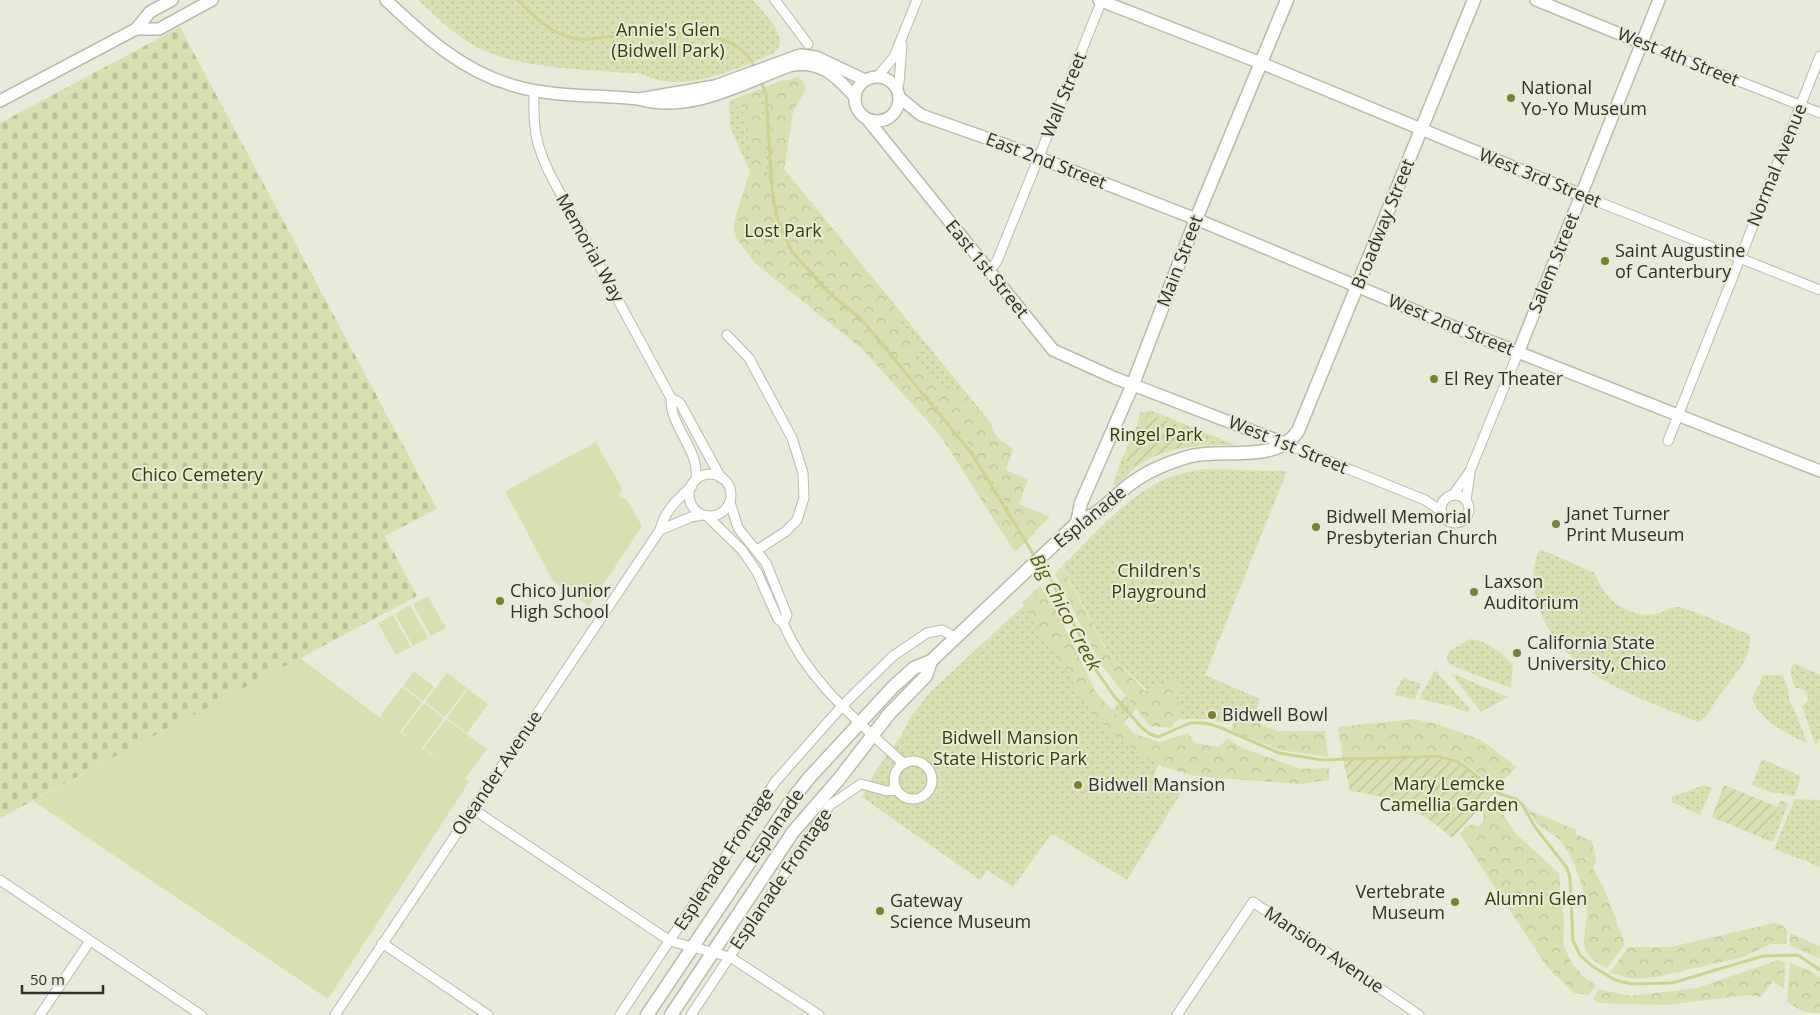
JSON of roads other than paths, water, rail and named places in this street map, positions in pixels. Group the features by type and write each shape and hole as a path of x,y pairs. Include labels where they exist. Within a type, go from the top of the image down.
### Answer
{"main road":[{"name":"Main Street","path":"1077,523 1080,503 1132,384 1196,219 1287,0"},
{"name":"Broadway Street","path":"1284,443 1293,438 1298,431 1474,0"},
{"name":"Esplanade","path":"647,1015 790,802 859,722 914,668 931,661 1077,523 1096,515 1138,478 1169,463 1202,455 1264,452 1284,443"},
{"name":"Esplanade","path":"671,1015 793,832 840,779 872,734 926,676 931,661"}],"street":[{"path":"0,101 136,29 150,12 172,0"},
{"path":"136,29 159,29 212,0"},
{"path":"386,0 432,42 451,56 500,81 534,90 638,100 655,104 690,102 776,67 793,56 809,55 865,80"},
{"path":"775,0 808,44"},
{"path":"855,97 860,84 865,80 878,76 894,57 917,0"},
{"name":"West 3rd Street","path":"1101,0 1261,63 1421,131 1820,290"},
{"name":"Wall Street","path":"989,272 997,261 1101,0"},
{"name":"West 4th Street","path":"1536,0 1820,113"},
{"name":"Salem Street","path":"1453,495 1470,471 1659,0"},
{"path":"776,67 794,65 819,68 835,75 855,97 858,110 868,120 875,122 890,118 899,106 898,93 903,38"},
{"name":"Normal Avenue","path":"1668,441 1820,56"},
{"path":"878,76 889,80 898,93"},
{"name":"Memorial Way","path":"534,90 534,133 545,165 671,398 671,408 696,458 694,483"},
{"name":"East 2nd Street","path":"898,93 921,115 1196,219"},
{"name":"East 1st Street","path":"868,120 1053,350 1132,384"},
{"name":"West 2nd Street","path":"1196,219 1518,353 1820,471"},
{"path":"727,335 749,358 792,438 803,474 804,498 797,520 785,532 757,550"},
{"name":"West 1st Street","path":"1132,384 1425,500 1441,511"},
{"name":"Memorial Way","path":"671,398 680,403 721,478"},
{"name":"Salem Street","path":"1466,500 1470,471"},
{"path":"783,623 787,614 766,563 738,528 730,502 730,490 721,478 705,475 694,483 690,501 742,550 757,572 778,619 783,623 808,670 842,706 904,764"},
{"name":"Oleander Avenue","path":"335,1015 660,530 664,516 670,506 694,483"},
{"path":"1453,495 1466,500 1469,514 1463,521 1454,524 1441,511 1443,503 1453,495"},
{"path":"660,530 691,517 719,514 730,502"},
{"name":"Esplenade Frontage","path":"670,941 775,782 842,706 893,656 928,633 942,630 956,638"},
{"path":"922,763 930,772 932,784 926,795 914,799 902,796 897,790 894,779 896,773 904,764 922,763"},
{"name":"Esplanade Frontage","path":"691,1015 835,800 861,784 886,791 897,790"},
{"path":"473,809 670,941 730,957 819,1015"},
{"path":"0,880 201,1015"},
{"name":"Mansion Avenue","path":"1177,1015 1253,902 1419,1015"},
{"path":"40,1015 90,941"},
{"path":"620,1015 670,941"},
{"path":"382,943 488,1015"}],"waterway":[{"name":"Big Chico Creek","path":"518,0 544,24 568,37 584,39 665,33 688,33 710,36 729,42 745,53 755,68"},
{"name":"Big Chico Creek","path":"760,80 766,93 772,190 777,218 792,252 828,292 863,321 972,454 1035,557"},
{"name":"Big Chico Creek","path":"1039,562 1050,578 1078,632 1091,663 1114,696 1142,728 1150,734 1158,737 1190,723 1205,723 1219,727 1279,753 1322,760 1438,756 1459,762 1500,794 1516,799 1522,804 1535,827 1567,868 1570,878 1573,941 1580,955 1592,966 1615,980 1632,984 1672,983 1763,956 1798,955 1820,970"}],"place":[{"name":"National Yo-Yo Museum","path":"1511,98"},
{"name":"Saint Augustine of Canterbury","path":"1605,261"},
{"name":"El Rey Theater","path":"1434,379"},
{"name":"Janet Turner Print Museum","path":"1556,524"},
{"name":"Bidwell Memorial Presbyterian Church","path":"1316,527"},
{"name":"Laxson Auditorium","path":"1474,592"},
{"name":"Chico Junior High School","path":"500,601"},
{"name":"California State University, Chico","path":"1517,653"},
{"name":"Bidwell Bowl","path":"1212,715"},
{"name":"Bidwell Mansion","path":"1078,785"},
{"name":"Vertebrate Museum","path":"1455,902"},
{"name":"Gateway Science Museum","path":"880,911"}],"park label":[{"name":"Annie's Glen (Bidwell Park)","path":"668,40"},
{"name":"Lost Park","path":"783,231"},
{"name":"Ringel Park","path":"1156,435"},
{"name":"Chico Cemetery","path":"197,475"},
{"name":"Children's Playground","path":"1159,581"},
{"name":"Bidwell Mansion State Historic Park","path":"1010,748"},
{"name":"Mary Lemcke Camellia Garden","path":"1449,794"},
{"name":"Alumni Glen","path":"1536,899"}]}
